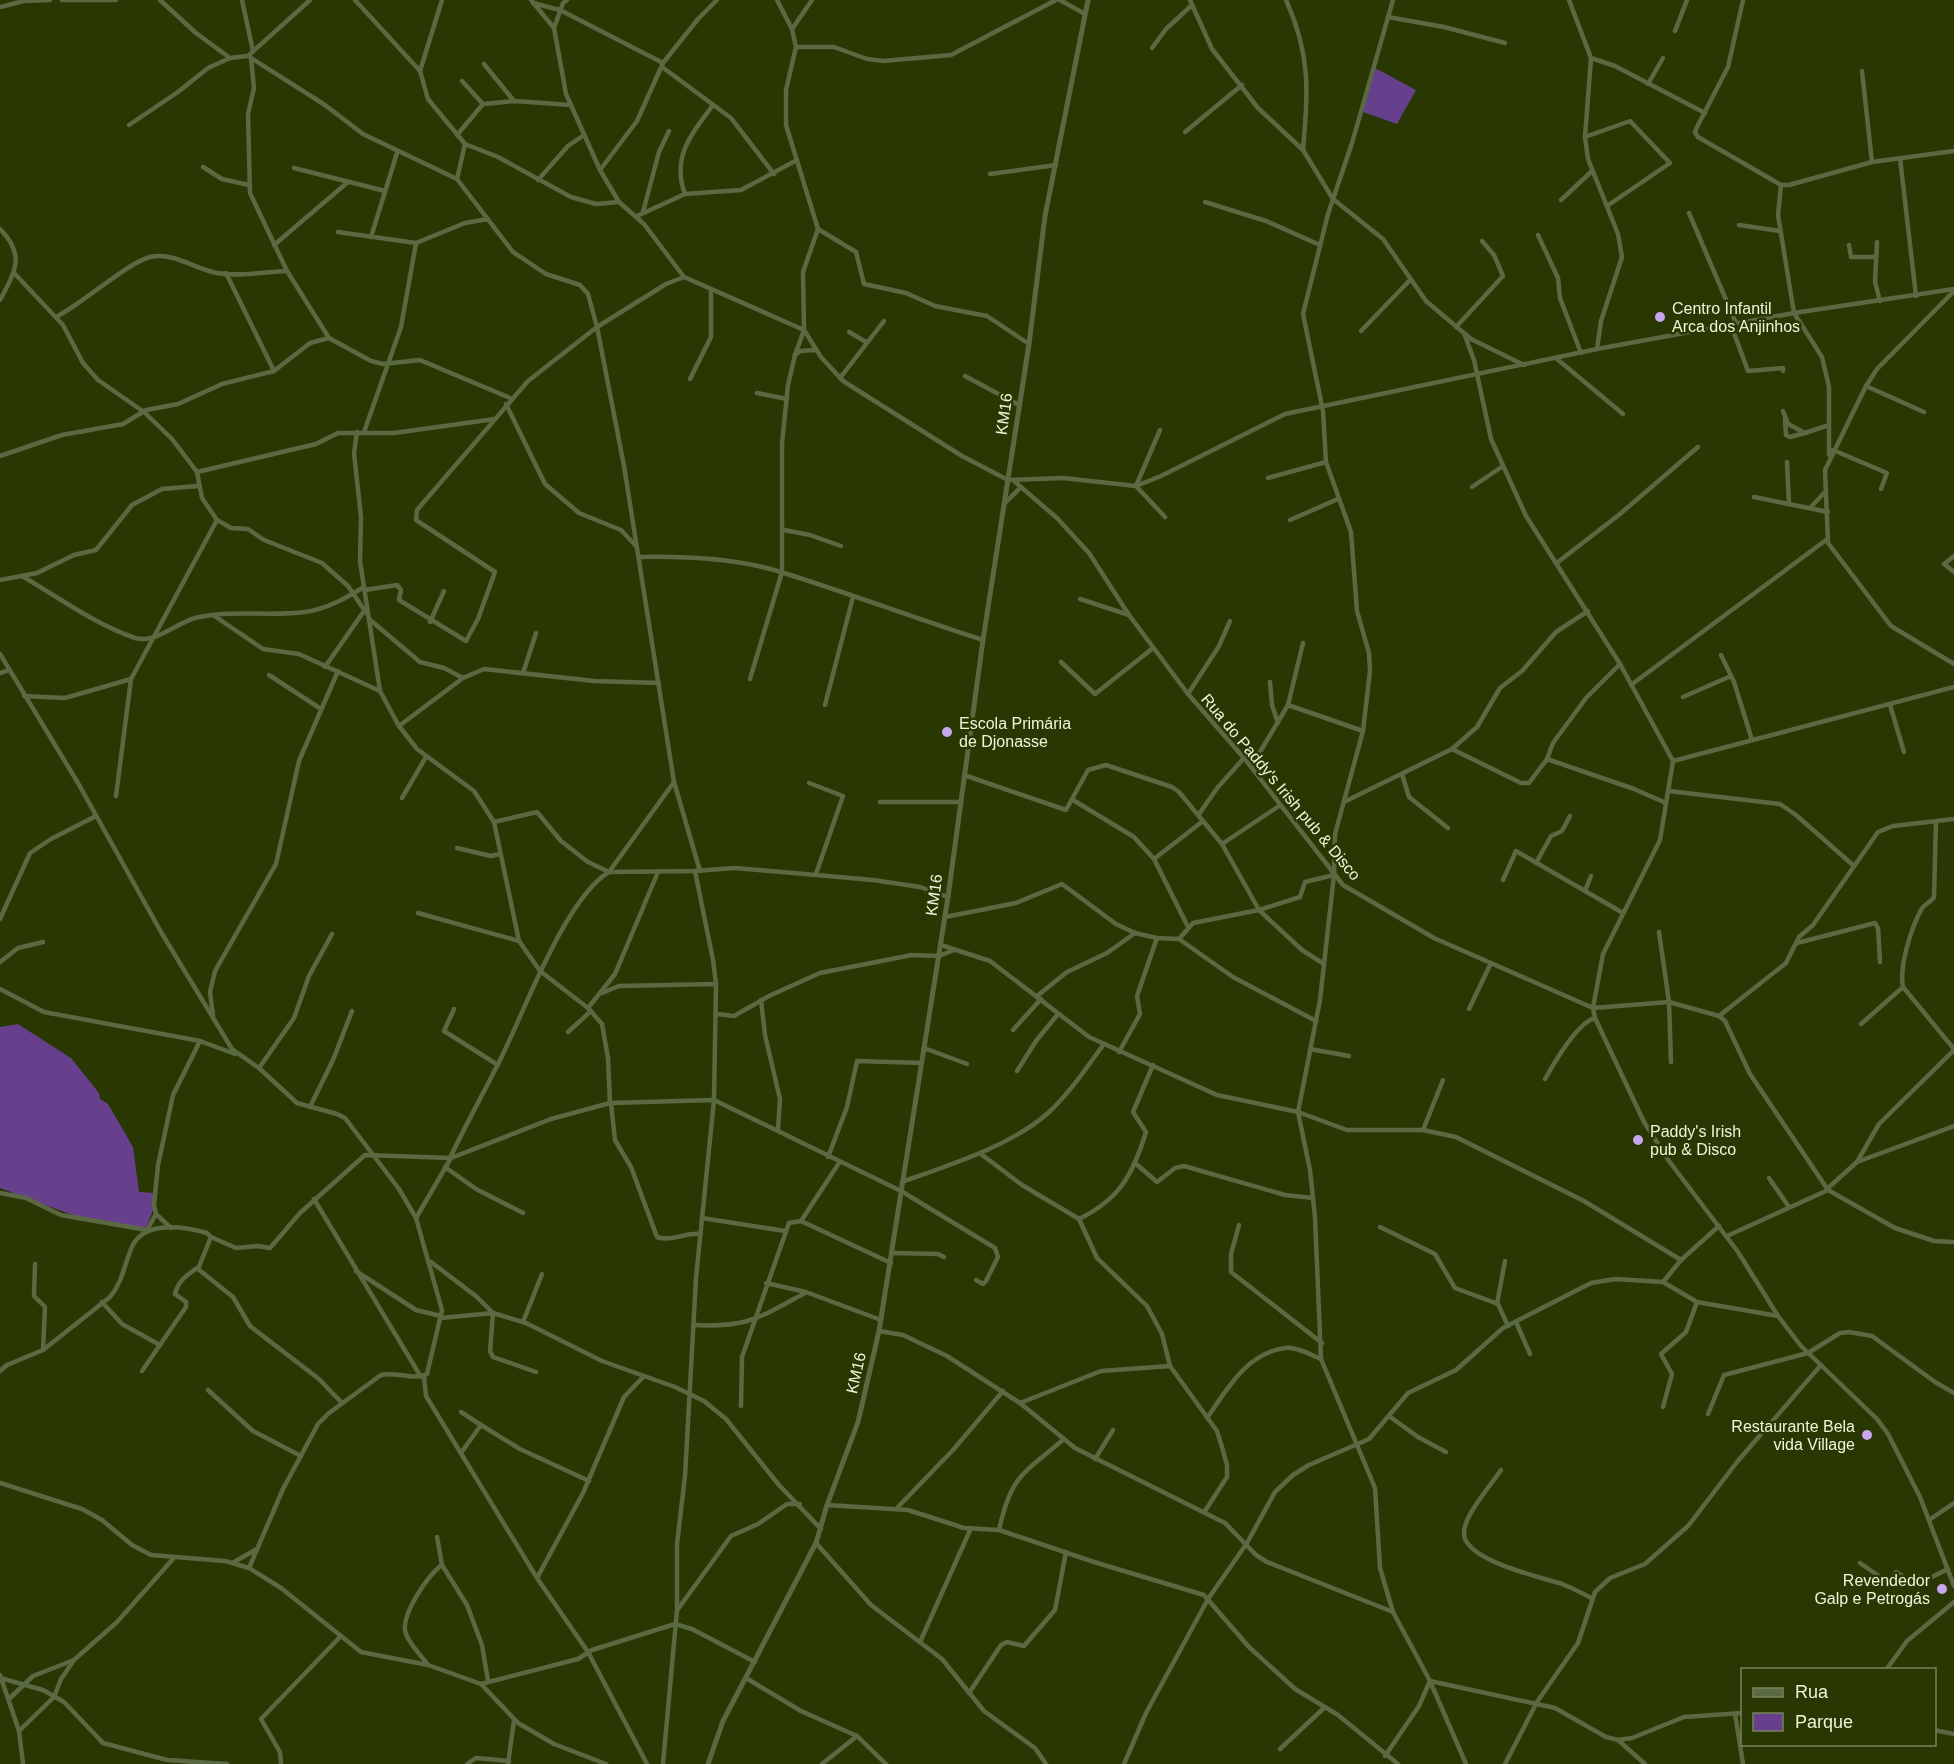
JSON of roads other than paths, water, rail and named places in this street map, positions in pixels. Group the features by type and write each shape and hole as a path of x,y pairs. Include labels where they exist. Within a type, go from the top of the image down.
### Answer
{"street":[{"path":"0,7 24,1 50,0"},
{"path":"62,0 116,0"},
{"path":"160,0 195,33 230,58"},
{"path":"242,0 253,51"},
{"path":"310,0 249,57 254,88 248,114 249,185 252,200 286,271 329,338 361,357 389,363 420,360 510,398"},
{"path":"355,0 420,71 428,99 465,144 498,157 571,197 596,204 619,202"},
{"path":"420,71 442,0"},
{"path":"600,170 631,131 662,65 698,19 717,0"},
{"path":"750,679 782,572 782,443 795,355 804,330 803,272 818,229 785,118 786,90 796,47 792,29 777,0"},
{"path":"792,29 813,0"},
{"path":"796,47 834,47 867,59 883,61 951,55 1058,0 1085,14"},
{"name":"KM16","path":"708,1764 715,1739 816,1543 827,1505 858,1422 882,1320 941,945 983,640 1006,501 1012,481 1019,405 1045,216 1088,0"},
{"path":"1286,0 1305,53 1308,84 1303,150"},
{"path":"1393,0 1352,143 1333,199 1303,314 1320,406 1323,411 1326,462 1351,532 1357,611 1370,660 1363,731 1346,801 1335,834 1334,875 1324,964 1316,1021 1298,1112 1313,1198 1321,1359 1375,1488 1380,1568 1393,1612 1430,1681 1466,1764"},
{"path":"1569,0 1592,58 1586,137 1591,172 1618,234 1622,257 1601,321 1597,349"},
{"path":"1675,31 1687,0"},
{"path":"1743,0 1728,67 1697,127 1696,135 1780,184 1789,185 1872,162 1954,151"},
{"path":"554,28 564,1"},
{"path":"532,2 544,3 560,10 662,65 740,128 774,174"},
{"path":"532,2 554,28 562,78 571,105 600,170 619,202 637,216 684,277 804,330 816,350 840,378 962,456 1012,481 1063,478 1136,486 1161,476 1276,417 1320,406 1394,393 1597,349 1733,324 1954,290"},
{"path":"544,3 547,18"},
{"path":"1152,48 1166,29 1191,3 1212,49 1258,108 1303,150 1333,199 1383,238 1426,301 1456,327 1487,349 1524,365"},
{"path":"1388,17 1444,27 1505,43"},
{"path":"129,125 178,92 208,68 230,58 249,57 325,105 363,134 397,153 457,179 513,252 546,274 580,285 588,294 597,327 639,557 674,782 697,871 714,960 716,984 714,1100 693,1325 690,1394 677,1544 677,1610 663,1764"},
{"path":"1592,58 1615,66 1705,112"},
{"path":"1648,84 1664,58"},
{"path":"484,64 514,101"},
{"path":"1862,72 1872,162"},
{"path":"462,81 483,104"},
{"path":"1185,132 1242,85"},
{"path":"457,135 483,104 514,101 571,105"},
{"path":"685,194 679,168 681,153 713,105"},
{"path":"1586,137 1630,121 1670,163 1607,206"},
{"path":"643,212 659,152 669,131"},
{"path":"538,180 568,146 584,135"},
{"path":"457,179 465,144"},
{"path":"371,237 397,153"},
{"path":"1900,158 1916,296"},
{"path":"637,216 685,194 741,190 796,160"},
{"path":"990,174 1056,165"},
{"path":"203,167 222,179 249,185"},
{"path":"294,168 385,191"},
{"path":"1561,200 1591,172"},
{"path":"274,245 348,182"},
{"path":"1780,184 1778,215 1794,313 1822,357 1829,387 1829,458"},
{"path":"1205,202 1266,221 1320,246"},
{"path":"1689,213 1733,324 1748,371 1783,368 1783,371"},
{"path":"338,232 416,243 465,223 488,219"},
{"path":"1739,225 1780,231"},
{"path":"0,229 15,248 17,260 14,273 0,300"},
{"path":"818,229 856,252 864,284 906,293 935,306 978,313 1029,344"},
{"path":"1538,235 1558,278 1560,298 1581,353"},
{"path":"1456,327 1503,276 1494,255 1482,241"},
{"path":"1877,242 1875,282 1880,301"},
{"path":"364,432 402,327 416,243"},
{"path":"1849,245 1851,257 1876,257"},
{"path":"56,317 140,261 153,256 182,260 212,272 286,271"},
{"path":"14,273 63,325 83,363 106,389 144,412 172,439 197,472 198,486 207,507 217,520 231,528 248,530 264,540 313,558 334,572 354,593 368,618 420,662 444,668 463,678"},
{"path":"226,273 274,371"},
{"path":"22,576 136,638 153,637 189,620 213,615 305,612 335,603 364,589 397,585 401,590 399,600 430,622 466,641 496,574 416,520 414,516 417,510 495,419 510,398 528,381 597,327 666,284 684,277"},
{"path":"1361,331 1410,280"},
{"path":"690,379 711,337 711,290"},
{"path":"1954,290 1877,369 1833,450 1825,470 1828,512 1826,540 1891,626 1954,664"},
{"path":"63,325 65,313"},
{"path":"840,378 884,321"},
{"path":"849,332 866,342"},
{"path":"1464,333 1474,360 1475,375 1491,440 1526,516 1588,610 1674,761 1660,840 1603,954 1593,1008 1595,1018 1644,1122 1670,1161 1727,1236 1778,1316 1808,1353 1888,1434 1929,1520 1954,1586"},
{"path":"0,456 62,435 123,424 144,412 186,401 222,384 274,371 310,343 329,338"},
{"path":"795,355 800,351 816,350"},
{"path":"1557,358 1623,414"},
{"path":"965,376 1019,405"},
{"path":"1866,386 1924,412"},
{"path":"757,393 787,399"},
{"path":"506,404 549,488 579,513 621,530 636,546"},
{"path":"1783,411 1786,435 1790,437 1829,425"},
{"path":"197,472 316,444 338,433 394,433 495,419"},
{"path":"1785,419 1805,433"},
{"path":"1136,486 1160,430"},
{"path":"357,432 355,466 361,506 360,561 380,691 399,726 426,758 474,791 494,822 519,941 540,970 590,1009 604,1029 615,1140 631,1167 657,1237 670,1239 685,1234 701,1234"},
{"path":"1558,562 1620,514 1698,447"},
{"path":"1833,450 1887,473 1881,489"},
{"path":"1268,478 1326,462"},
{"path":"1786,462 1789,504"},
{"path":"1472,487 1503,466"},
{"name":"Rua do Paddy's Irish pub & Disco","path":"1012,481 1058,518 1089,553 1128,615 1188,694 1244,758 1334,875 1358,895 1434,938 1593,1008"},
{"path":"0,580 45,570 74,555 96,550 132,505 162,489 198,486"},
{"path":"1136,486 1165,517"},
{"path":"1006,501 1020,487"},
{"path":"1810,508 1826,490"},
{"path":"1754,497 1828,512"},
{"path":"1290,520 1338,499"},
{"path":"116,796 131,679 217,520"},
{"path":"783,530 810,535 841,546"},
{"path":"1631,685 1826,540"},
{"path":"639,557 676,556 726,561 782,572 983,640"},
{"path":"1954,556 1944,564 1954,572"},
{"path":"430,622 444,591"},
{"path":"825,705 853,597"},
{"path":"1080,599 1128,615"},
{"path":"1346,801 1452,749 1477,728 1500,687 1522,671 1556,632 1588,610"},
{"path":"326,668 364,611"},
{"path":"213,615 263,649 299,654 380,691"},
{"path":"1188,694 1219,646 1230,621"},
{"path":"523,673 536,633"},
{"path":"1251,767 1287,705 1303,642"},
{"path":"1061,662 1095,694 1154,648"},
{"path":"0,654 213,1019 238,1055"},
{"path":"1721,655 1731,676 1752,740"},
{"path":"1452,749 1521,783 1529,783 1546,759 1553,743 1586,698 1620,664"},
{"path":"399,726 463,678 484,669 634,684 659,683"},
{"path":"0,673 9,670"},
{"path":"213,1019 210,992 215,971 276,864 300,761 338,671"},
{"path":"269,675 321,709"},
{"path":"1683,697 1731,676"},
{"path":"24,696 65,698 131,679"},
{"path":"1270,682 1272,705 1278,723"},
{"path":"1674,761 1954,687"},
{"path":"1287,705 1363,731"},
{"path":"1890,705 1904,752"},
{"path":"402,798 426,758"},
{"path":"1199,814 1218,787 1244,758"},
{"path":"1546,759 1634,789 1666,803"},
{"path":"964,775 1066,810 1088,770 1106,765 1172,788 1199,814 1222,844 1259,910 1302,950 1324,964"},
{"path":"1402,774 1409,797 1448,828"},
{"path":"416,1217 450,1158 498,1065 540,970 595,882 609,872 674,782"},
{"path":"809,783 843,796 816,874"},
{"path":"1669,791 1774,802 1796,815 1854,866"},
{"path":"1073,800 1134,837 1154,859 1188,927"},
{"path":"880,802 960,802"},
{"path":"1222,844 1279,806"},
{"path":"494,822 537,812 567,846 588,862 609,872 735,868 816,874 920,887 948,897"},
{"path":"0,919 30,854 51,839 96,816"},
{"path":"1536,863 1551,836 1562,831 1570,816"},
{"path":"1719,1016 1786,963 1797,943 1878,832 1893,826 1954,819"},
{"path":"1154,859 1203,821"},
{"path":"1727,1236 1828,1189 1857,1162 1874,1130 1954,1049 1903,987 1902,963 1921,910 1934,897 1936,822"},
{"path":"457,848 491,856 500,854"},
{"path":"1503,880 1515,852 1623,913"},
{"path":"568,1032 590,1009 615,974 658,872"},
{"path":"1179,939 1193,923 1259,910 1300,897 1303,885 1309,879 1334,875"},
{"path":"1585,891 1591,876"},
{"path":"945,917 1016,903 1062,884 1116,924 1135,933 1157,938 1179,939 1233,977 1316,1021"},
{"path":"418,914 519,941"},
{"path":"1797,943 1875,923 1878,928 1880,962"},
{"path":"1659,932 1669,1002 1671,1062"},
{"path":"1012,1030 1039,998 1067,972 1107,953 1135,933"},
{"path":"259,1068 294,1018 309,976 332,934"},
{"path":"1119,1052 1140,1014 1137,996 1157,938"},
{"path":"0,962 18,948 43,942"},
{"path":"941,945 990,961 1075,1028 1119,1052 1153,1065 1216,1095 1298,1112 1347,1130 1423,1130 1456,1137 1592,1206 1681,1260"},
{"path":"717,1014 734,1016 761,1000 835,970 912,955 939,956 954,950"},
{"path":"1469,1009 1490,964"},
{"path":"602,993 619,986 716,984"},
{"path":"1861,1024 1903,987"},
{"path":"0,989 56,1015 200,1041 238,1055 259,1068 292,1100 341,1115 399,1189 416,1217 430,1261 441,1317 430,1370 422,1377 381,1375 342,1403 318,1424 283,1489 249,1568"},
{"path":"761,1000 765,1035 780,1099 778,1130"},
{"path":"1593,1008 1669,1002 1719,1016 1725,1022 1755,1083 1828,1189 1895,1228 1934,1241 1954,1242"},
{"path":"454,1010 444,1031 498,1065"},
{"path":"310,1107 333,1059 352,1011"},
{"path":"1017,1071 1036,1041 1058,1014"},
{"path":"1545,1079 1564,1049 1586,1023 1595,1018"},
{"path":"0,1371 7,1365 43,1350 116,1290 136,1239 147,1230 156,1214 154,1197 158,1165 173,1095 200,1041"},
{"path":"902,1182 981,1154 1047,1114 1067,1094 1104,1044"},
{"path":"924,1048 967,1064"},
{"path":"1310,1049 1349,1056"},
{"path":"828,1157 847,1107 856,1061 922,1063"},
{"path":"1079,1219 1113,1198 1135,1163 1146,1132 1133,1112 1153,1065"},
{"path":"1423,1130 1443,1080"},
{"path":"0,1193 26,1198 61,1215 147,1230 171,1228 199,1231 236,1248 258,1246 270,1248 314,1199 358,1159 372,1154 450,1158 551,1119 611,1103 714,1100 778,1130 839,1163 901,1191 995,1248 998,1257 985,1283 976,1280"},
{"path":"1857,1162 1954,1126"},
{"path":"981,1154 1022,1185 1079,1219 1097,1258 1147,1306 1168,1348 1170,1366 1217,1431 1228,1472 1205,1511"},
{"path":"416,1217 450,1158"},
{"path":"801,1221 839,1163"},
{"path":"1135,1163 1157,1182 1175,1168 1184,1166 1285,1195 1313,1198"},
{"path":"445,1167 476,1189 523,1213"},
{"path":"1769,1178 1789,1207"},
{"path":"314,1199 354,1269 422,1377 426,1396 537,1578 588,1652 647,1764"},
{"path":"156,1214 171,1228"},
{"path":"702,1218 785,1231"},
{"path":"741,1406 741,1365 766,1283 789,1223 801,1221 891,1263"},
{"path":"1239,1225 1231,1254 1231,1272 1322,1343"},
{"path":"1663,1282 1681,1260 1719,1226"},
{"path":"1380,1227 1435,1254 1457,1290 1497,1304"},
{"path":"142,1371 187,1305 175,1294 175,1290 185,1276 197,1268 211,1238"},
{"path":"893,1252 938,1254 944,1257"},
{"path":"430,1261 477,1297 493,1314 490,1351 493,1357 536,1372"},
{"path":"1505,1261 1497,1304 1508,1326"},
{"path":"35,1264 34,1296 45,1307 43,1350"},
{"path":"197,1268 233,1297 250,1326 319,1379 342,1403"},
{"path":"354,1269 416,1310 441,1317 493,1314 523,1322 602,1361 690,1394 726,1419 779,1485 821,1528"},
{"path":"523,1322 542,1274"},
{"path":"1124,1764 1146,1713 1208,1599 1247,1543 1270,1498 1285,1482 1309,1465 1375,1434 1408,1393 1456,1370 1508,1326 1591,1283 1605,1279 1663,1282 1697,1302 1778,1316"},
{"path":"766,1283 806,1292 882,1320"},
{"path":"693,1325 722,1327 753,1322 806,1292"},
{"path":"102,1302 122,1324 160,1345"},
{"path":"1663,1407 1672,1374 1661,1354 1684,1334 1697,1302"},
{"path":"1516,1322 1530,1354"},
{"path":"879,1331 903,1335 939,1352 1003,1391 1064,1439 1095,1459 1205,1511 1225,1523 1247,1543 1256,1555 1267,1562 1393,1612"},
{"path":"1708,1414 1724,1375 1808,1353 1840,1333 1849,1332 1872,1336 1935,1382 1954,1393"},
{"path":"1207,1418 1235,1377 1255,1359 1286,1347 1321,1359"},
{"path":"1505,1764 1537,1702 1578,1643 1591,1598 1610,1578 1646,1564 1688,1526 1737,1462 1821,1365"},
{"path":"1020,1403 1101,1371 1170,1366"},
{"path":"537,1578 567,1527 624,1397 644,1376"},
{"path":"208,1390 253,1431 301,1456"},
{"path":"896,1509 952,1450 1003,1391"},
{"path":"461,1412 520,1449 589,1481"},
{"path":"1389,1416 1418,1437 1446,1452"},
{"path":"461,1453 481,1425"},
{"path":"1095,1459 1113,1430"},
{"path":"999,1530 1005,1501 1013,1484 1064,1439"},
{"path":"1502,1470 1467,1520 1464,1532 1465,1542 1473,1550 1505,1566 1564,1585 1591,1598"},
{"path":"0,1483 82,1509 102,1520 142,1551 158,1557 234,1562 249,1568 293,1597 361,1652 428,1665 480,1684 514,1720 525,1727 554,1744 606,1764"},
{"path":"787,1504 788,1493"},
{"path":"1929,1520 1954,1503"},
{"path":"677,1610 731,1536 758,1524 787,1504 800,1504"},
{"path":"827,1505 918,1512 957,1527 999,1530 1196,1592 1208,1599 1248,1646 1295,1689 1338,1715 1385,1756 1398,1764"},
{"path":"920,1642 971,1528"},
{"path":"437,1537 442,1564 467,1605 482,1645 488,1681"},
{"path":"816,1543 870,1605 949,1666 991,1717 1035,1748 1046,1764"},
{"path":"234,1562 257,1549"},
{"path":"969,1692 1001,1646 1007,1642 1024,1646 1050,1617 1056,1606 1066,1552"},
{"path":"19,1731 54,1697 61,1679 74,1660 117,1622 173,1559"},
{"path":"1860,1563 1889,1583 1896,1572 1916,1585 1948,1569"},
{"path":"428,1665 406,1635 405,1621 429,1576 442,1564"},
{"path":"1887,1668 1907,1641 1954,1602"},
{"path":"480,1684 578,1659 588,1652 675,1624 692,1629 755,1662"},
{"path":"280,1764 280,1752 261,1719 340,1637"},
{"path":"10,1698 21,1685 39,1673 74,1660"},
{"path":"746,1678 801,1711 857,1736 886,1764"},
{"path":"1,1680 43,1690 74,1710 96,1739 103,1743 167,1760 227,1764"},
{"path":"1,1680 10,1698 19,1731 22,1764"},
{"path":"1430,1681 1537,1702 1569,1714 1606,1737 1618,1740 1632,1738 1684,1717 1741,1713"},
{"path":"1385,1756 1419,1706 1430,1681"},
{"path":"1280,1749 1324,1708"},
{"path":"1735,1714 1743,1764"},
{"path":"467,1764 476,1758 508,1762 515,1733 514,1720"},
{"path":"515,1733 525,1727"},
{"path":"1936,1730 1954,1734"},
{"path":"822,1764 857,1736"},
{"path":"1618,1740 1645,1764"}],"place":[{"name":"Centro Infantil Arca dos Anjinhos","path":"1660,317"},
{"name":"Escola Primária de Djonasse","path":"947,732"},
{"name":"Paddy's Irish pub & Disco","path":"1638,1140"},
{"name":"Restaurante Bela vida Village","path":"1867,1435"},
{"name":"Revendedor Galp e Petrogás","path":"1942,1589"}]}
